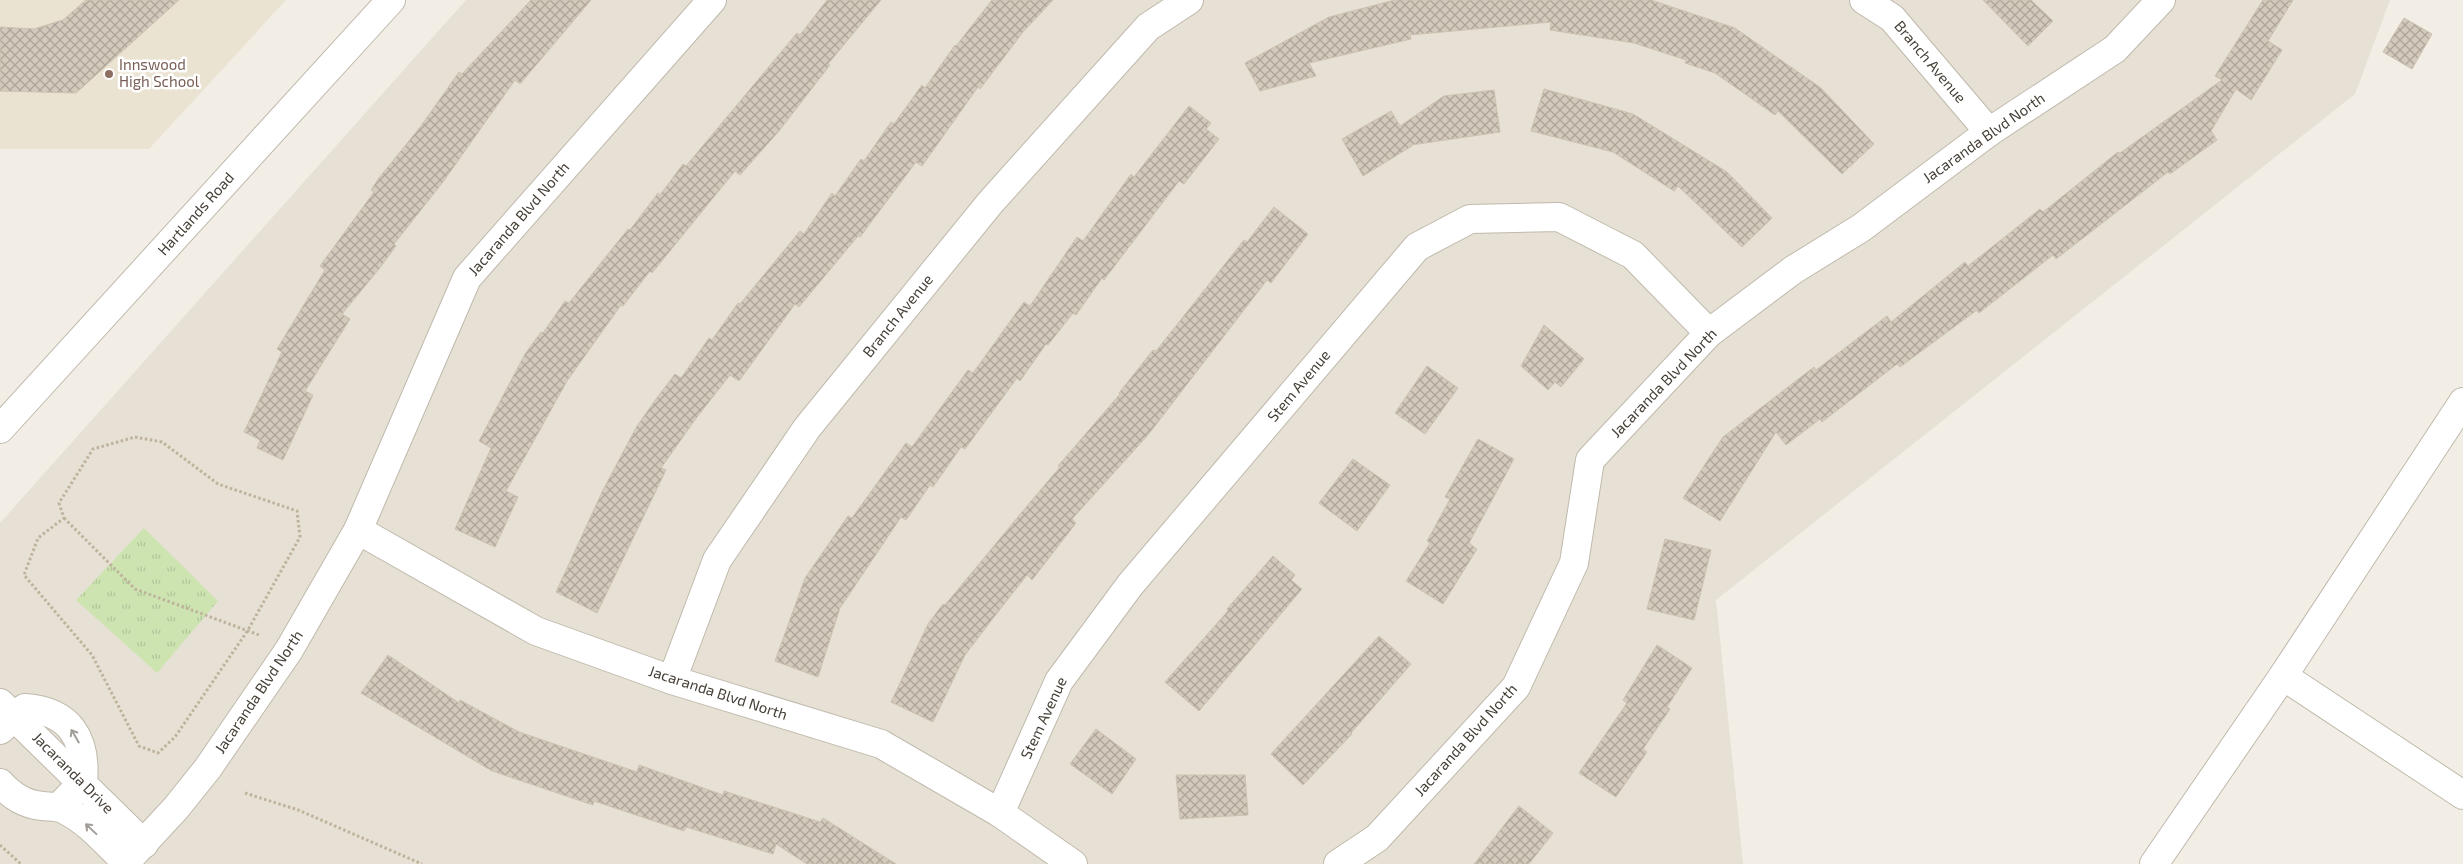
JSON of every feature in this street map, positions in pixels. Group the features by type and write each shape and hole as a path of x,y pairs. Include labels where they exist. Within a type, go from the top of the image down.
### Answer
{"street":[{"name":"Hartlands Road","path":"0,429 391,0"},
{"name":"Jacaranda Blvd North","path":"132,857 208,768 289,650 358,530 468,278 712,0"},
{"name":"Branch Avenue","path":"672,680 717,560 807,428 990,203 1148,27 1189,0"},
{"name":"Branch Avenue","path":"1864,0 1892,18 1989,132"},
{"name":"Jacaranda Blvd North","path":"1338,864 1378,838 1516,687 1574,563 1590,460 1709,333 1793,270 1861,228 1989,132 2115,48 2161,0"},
{"name":"Stem Avenue","path":"1000,813 1059,681 1076,657 1130,585 1417,247 1470,219 1559,216 1633,255 1709,333"},
{"path":"2154,864 2283,676 2463,402"},
{"name":"Jacaranda Blvd North","path":"358,530 536,631 672,680 880,744 1000,813 1074,864"},
{"path":"2283,676 2463,795"},
{"name":"Jacaranda Drive","path":"5,716 83,782 132,857"},
{"path":"59,807 83,782"},
{"path":"0,783 13,797 34,805 59,807 80,819 132,857"}],"path":[{"path":"64,518 38,538 24,575 92,655 139,746 158,753 175,736 248,630 300,538 297,511 218,484 162,442 135,437 93,450 59,503 64,518 134,589 248,630 289,650"},
{"path":"245,793 298,810 422,864"},
{"path":"0,846 21,864"}],"shaded area":[{"name":"Innswood High School","path":"0,0 286,0 149,149 0,149"},
{"path":"466,0 2390,0 2355,94 1716,600 1743,864 0,864 0,523"}],"green space":[{"path":"144,528 218,601 157,673 76,600"}],"building":[{"path":"86,0 179,0 76,93 0,91 0,27 34,29 63,20"},
{"path":"531,0 591,0 520,84 515,80 443,182 394,244 396,246 379,269 342,314 350,319 305,391 313,395 283,460 257,448 260,440 244,432 282,352 277,349 325,270 320,266 374,192 371,190 379,178 421,126 459,72 462,74"},
{"path":"827,0 881,0 828,64 830,65 779,131 740,175 735,171 652,273 650,271 623,306 621,305 567,381 506,491 518,497 495,547 455,529 491,448 479,441 525,354 541,332 543,333 565,301 569,303 628,229 630,230 658,193 660,195 683,164 686,166 797,33 800,35"},
{"path":"992,0 1053,0 1023,32 980,89 978,87 922,166 916,162 860,237 858,236 799,307 795,304 739,381 730,375 697,417 661,468 666,470 597,613 556,592 603,490 637,426 656,399 675,374 681,378 709,338 712,340 738,303 740,304 800,231 804,234 832,193 835,196 861,159 864,161 891,122 894,124 922,85 925,88 955,45"},
{"path":"1395,0 1651,0 1735,28 1821,88 1874,144 1842,174 1778,111 1775,115 1715,73 1685,63 1686,60 1634,43 1550,30 1551,22 1410,35 1411,39 1309,63 1316,76 1260,91 1245,63 1329,17"},
{"path":"1983,0 2031,0 2053,21 2028,46"},
{"path":"2263,0 2293,0 2268,41 2282,50 2251,100 2236,89 2211,131 2217,140 2170,174 2168,172 2056,259 2053,255 1979,313 1977,310 1900,367 1897,364 1822,422 1820,419 1786,445 1776,432 1720,521 1683,498 1723,437 1814,367 1816,370 1887,316 1891,322 1965,262 1968,266 2040,209 2043,212 2118,152 2120,153 2222,80 2215,76"},
{"path":"2404,18 2432,34 2412,69 2383,52"},
{"path":"1544,89 1633,114 1727,172 1772,218 1742,247 1678,186 1674,191 1613,152 1531,131"},
{"path":"1494,90 1500,132 1411,145 1363,176 1342,139 1391,111 1400,126 1444,96"},
{"path":"1189,106 1211,123 1206,129 1219,139 1184,184 1179,181 1104,280 1102,278 1076,315 1073,313 1048,345 1046,344 1020,381 1017,378 965,449 961,447 933,487 930,485 906,520 901,517 840,608 818,677 775,661 805,578 848,516 852,518 906,443 912,447 968,370 973,373 1024,302 1030,306 1077,237 1083,241 1131,174 1134,177"},
{"path":"1274,207 1308,234 1271,283 1267,280 1148,435 1072,519 1076,523 1032,580 1027,575 994,617 965,655 933,722 891,702 928,624 943,604 945,605 1060,467 1058,466 1120,394 1153,350 1156,351 1244,240 1247,242"},
{"path":"1544,325 1584,359 1561,387 1555,382 1548,390 1521,366"},
{"path":"1427,366 1458,388 1425,434 1395,413"},
{"path":"1478,439 1514,459 1469,543 1477,549 1443,604 1406,581 1430,543 1427,541 1450,499 1445,497"},
{"path":"1353,459 1390,485 1357,531 1319,503"},
{"path":"1665,539 1711,550 1694,620 1647,609"},
{"path":"1273,556 1295,575 1291,580 1302,589 1199,711 1165,682 1228,611 1227,609"},
{"path":"1379,636 1411,664 1352,734 1303,785 1271,754"},
{"path":"1657,645 1692,668 1667,707 1670,709 1643,749 1647,752 1616,797 1579,773 1627,703 1623,700"},
{"path":"388,655 459,703 460,700 519,732 637,772 639,765 723,795 724,791 820,822 823,818 896,864 807,864 776,844 773,854 686,827 684,831 594,801 593,805 492,771 361,693"},
{"path":"1096,729 1136,759 1112,794 1070,764"},
{"path":"1176,775 1245,775 1248,815 1180,819"},
{"path":"1519,806 1553,833 1529,864 1474,864"}],"place":[{"name":"Innswood High School","path":"109,74"}]}
